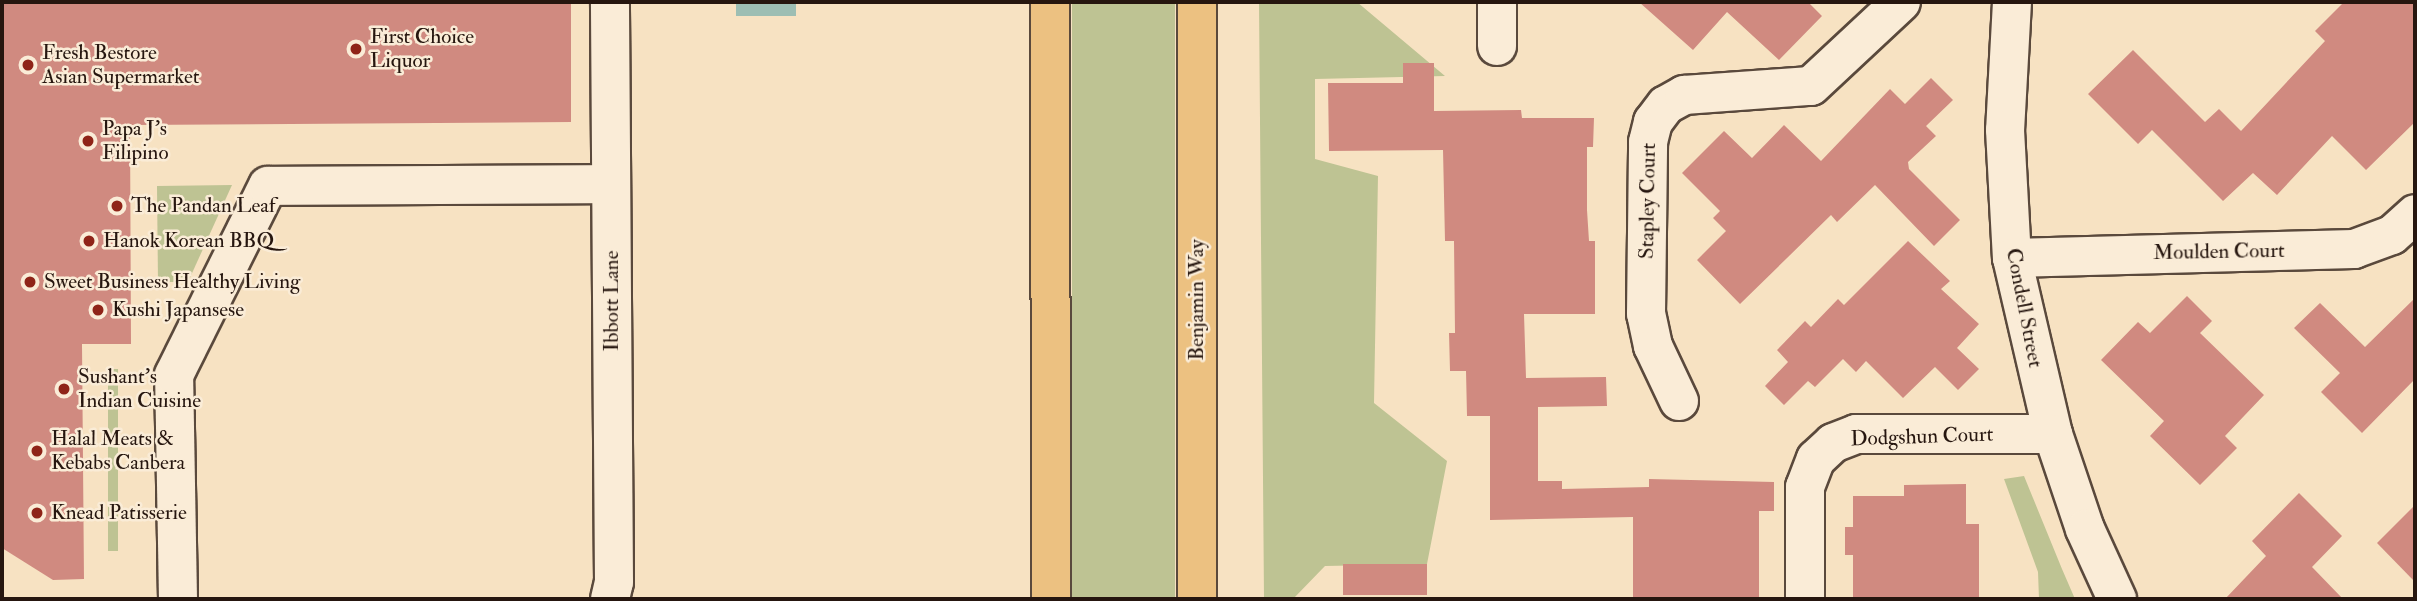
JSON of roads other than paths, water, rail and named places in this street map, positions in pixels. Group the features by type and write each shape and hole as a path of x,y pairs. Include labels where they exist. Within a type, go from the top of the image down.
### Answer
{"main road":[{"path":"1050,2 1051,599"},
{"name":"Benjamin Way","path":"1197,2 1197,599"}],"street":[{"name":"Ibbott Lane","path":"610,2 614,582 610,599"},
{"path":"1497,2 1497,46"},
{"name":"Stapley Court","path":"1679,401 1653,345 1646,314 1648,142 1653,122 1666,105 1684,95 1811,86 1902,2"},
{"name":"Condell Street","path":"2012,2 2005,130 2012,258 2053,434 2085,529 2118,599"},
{"path":"178,599 174,375 268,186 611,184"},
{"name":"Moulden Court","path":"2012,258 2354,249 2392,235 2415,214"},
{"name":"Dodgshun Court","path":"1805,599 1805,487 1816,459 1833,443 1856,434 2053,434"}],"water":[{"path":"736,2 796,2 796,16 736,16"}],"place":[{"name":"First Choice Liquor","path":"356,49"},
{"name":"Fresh Bestore Asian Supermarket","path":"28,65"},
{"name":"Papa J's Filipino","path":"88,141"},
{"name":"The Pandan Leaf","path":"117,206"},
{"name":"Hanok Korean BBQ","path":"89,241"},
{"name":"Sweet Business Healthy Living","path":"30,282"},
{"name":"Kushi Japansese","path":"98,310"},
{"name":"Sushant's Indian Cuisine","path":"64,389"},
{"name":"Halal Meats & Kebabs Canbera","path":"37,451"},
{"name":"Knead Patisserie","path":"37,513"}]}
